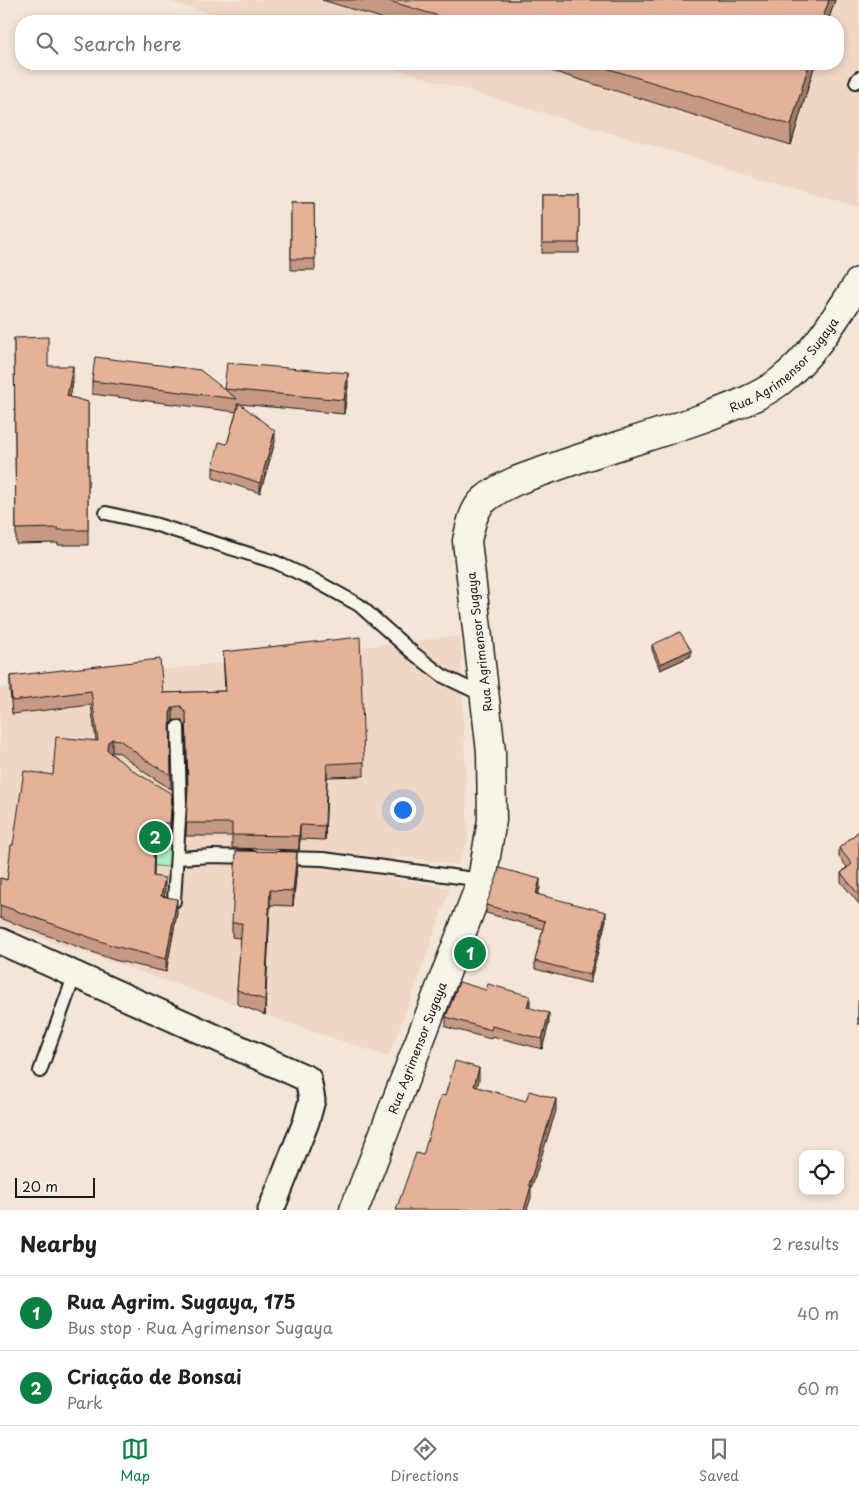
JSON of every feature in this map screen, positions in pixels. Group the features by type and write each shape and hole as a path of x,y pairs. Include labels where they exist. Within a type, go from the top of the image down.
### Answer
{"main road":[{"name":"Rua Agrimensor Sugaya","path":"354,1210 482,880 492,820 492,752 467,542 472,521 482,501 511,482 655,435 736,406 778,383 806,356 859,282"}],"street":[{"path":"2,946 75,974 308,1079 312,1100 306,1122 272,1210"}],"lane":[{"path":"106,513 154,524 275,562 314,580 359,606 443,676 485,696"},
{"path":"174,901 180,803 178,727"},
{"path":"164,793 180,803"},
{"path":"177,858 213,856 323,859 482,880"},
{"path":"40,1071 75,974"}],"shaded area":[{"path":"165,0 859,0 859,207 399,70 844,70 844,15 216,15"},
{"path":"459,636 461,646 468,840 458,865 396,856 392,878 450,888 388,1057 0,924 0,688"}],"green space":[{"path":"141,808 173,810 169,867 136,864"}],"building":[{"path":"386,0 829,0 824,15 435,15"},
{"path":"612,70 807,70 791,125"},
{"path":"542,195 579,195 579,243 542,243"},
{"path":"291,203 314,203 315,259 291,259"},
{"path":"48,337 48,366 73,366 67,396 88,402 88,530 58,530 58,528 16,529 14,338"},
{"path":"95,357 200,370 237,399 92,381"},
{"path":"227,363 348,373 344,400 224,389"},
{"path":"239,403 275,431 260,483 213,467 219,442 227,444"},
{"path":"680,632 691,650 660,664 652,645"},
{"path":"360,637 364,762 327,764 325,826 300,825 299,836 232,835 232,823 186,823 188,789 186,713 181,706 173,707 170,713 171,775 144,759 120,740 112,739 108,742 107,749 110,753 135,772 172,794 170,823 155,823 153,876 165,878 161,896 177,899 166,959 114,946 0,905 0,878 7,880 24,771 53,775 56,737 98,741 91,691 12,701 10,676 160,659 163,693 226,691 223,652"},
{"path":"859,831 859,895 841,873 852,864 839,848"},
{"path":"236,851 297,852 293,891 270,890 265,1000 237,990 242,923 232,923"},
{"path":"499,868 540,879 536,894 606,912 590,975 535,961 545,921 486,905"},
{"path":"459,982 486,990 488,984 530,996 527,1007 549,1013 542,1039 492,1026 491,1030 446,1017"},
{"path":"455,1061 479,1068 474,1086 526,1101 529,1091 556,1099 529,1185 531,1186 524,1210 396,1210 416,1153 423,1155 441,1095 445,1096"}],"place":[{"name":"Criação de Bonsai","path":"155,837"},
{"name":"Rua Agrim. Sugaya, 175","path":"470,953"}]}
